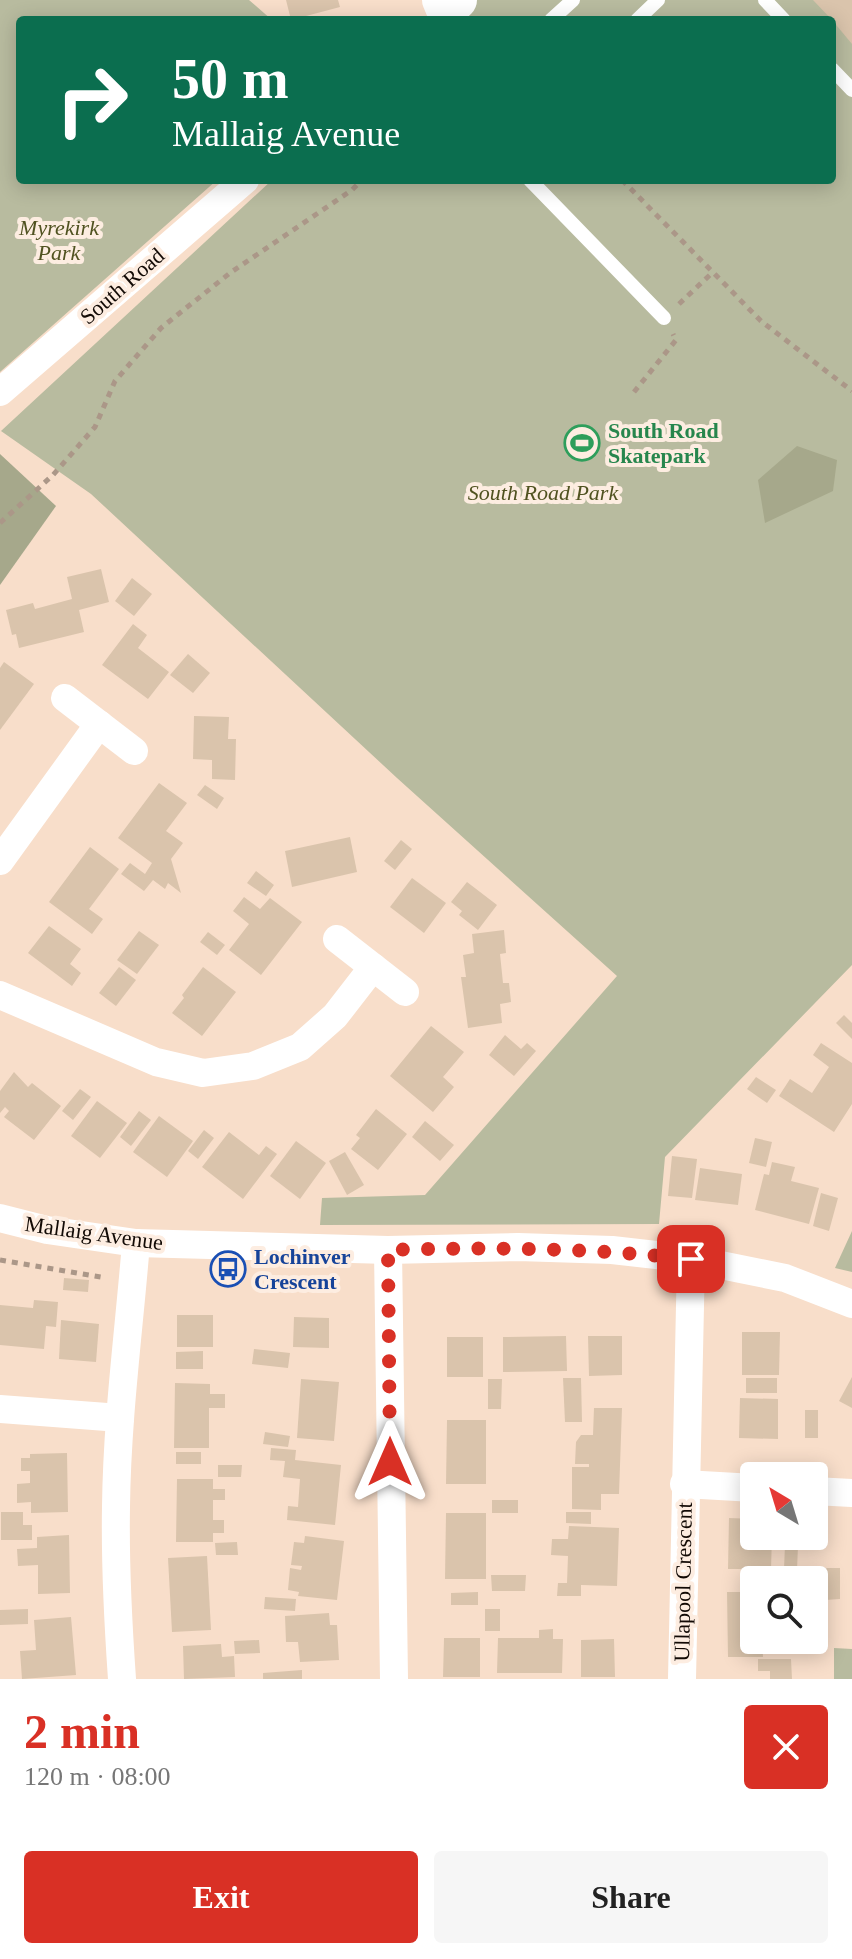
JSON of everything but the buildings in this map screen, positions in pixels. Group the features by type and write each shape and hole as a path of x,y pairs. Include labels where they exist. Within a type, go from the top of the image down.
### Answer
{"street":[{"name":"South Road","path":"0,392 240,184"},
{"path":"65,698 134,751"},
{"path":"0,861 99,724"},
{"path":"337,939 405,992"},
{"path":"0,995 156,1062 203,1073 253,1066 300,1047 335,1016 373,967"},
{"name":"Mallaig Avenue","path":"0,1218 47,1230 136,1243 388,1250 518,1247 612,1250 691,1259 785,1278 852,1304"},
{"path":"122,1679 116,1576 120,1418 136,1243"},
{"path":"388,1250 394,1679"},
{"name":"Ullapool Crescent","path":"682,1679 691,1259"},
{"path":"0,1409 120,1418"},
{"name":"Ullapool Crescent","path":"684,1484 740,1487"},
{"path":"828,1492 852,1493"}],"lane":[{"path":"555,16 573,0"},
{"path":"641,16 658,0"},
{"path":"765,0 780,16"},
{"path":"836,73 852,90"},
{"path":"534,184 664,318"}],"path":[{"path":"0,523 53,475 95,427 115,381 161,328 230,273 358,184"},
{"path":"626,184 761,321 852,391"},
{"path":"0,1260 133,1283"}],"green space":[{"name":"Myrekirk Park","path":"0,0 249,0 267,16 16,16 16,184 212,184 0,372"},
{"name":"South Road Park","path":"458,0 852,0 852,965 665,1157 659,1224 320,1225 322,1198 425,1195 617,976 397,778 91,494 1,431 268,184 836,184 836,16 440,16"},
{"path":"797,446 837,460 833,491 765,523 758,480"},
{"path":"0,454 56,506 0,585"},
{"path":"852,1231 852,1272 835,1268"},
{"path":"834,1648 852,1649 852,1679 834,1679"}],"place":[{"name":"South Road Skatepark","path":"582,443"},
{"name":"Lochinver Crescent","path":"228,1269"}],"route":[{"path":"390,1462 388,1250 518,1247 612,1250 691,1259"}]}
